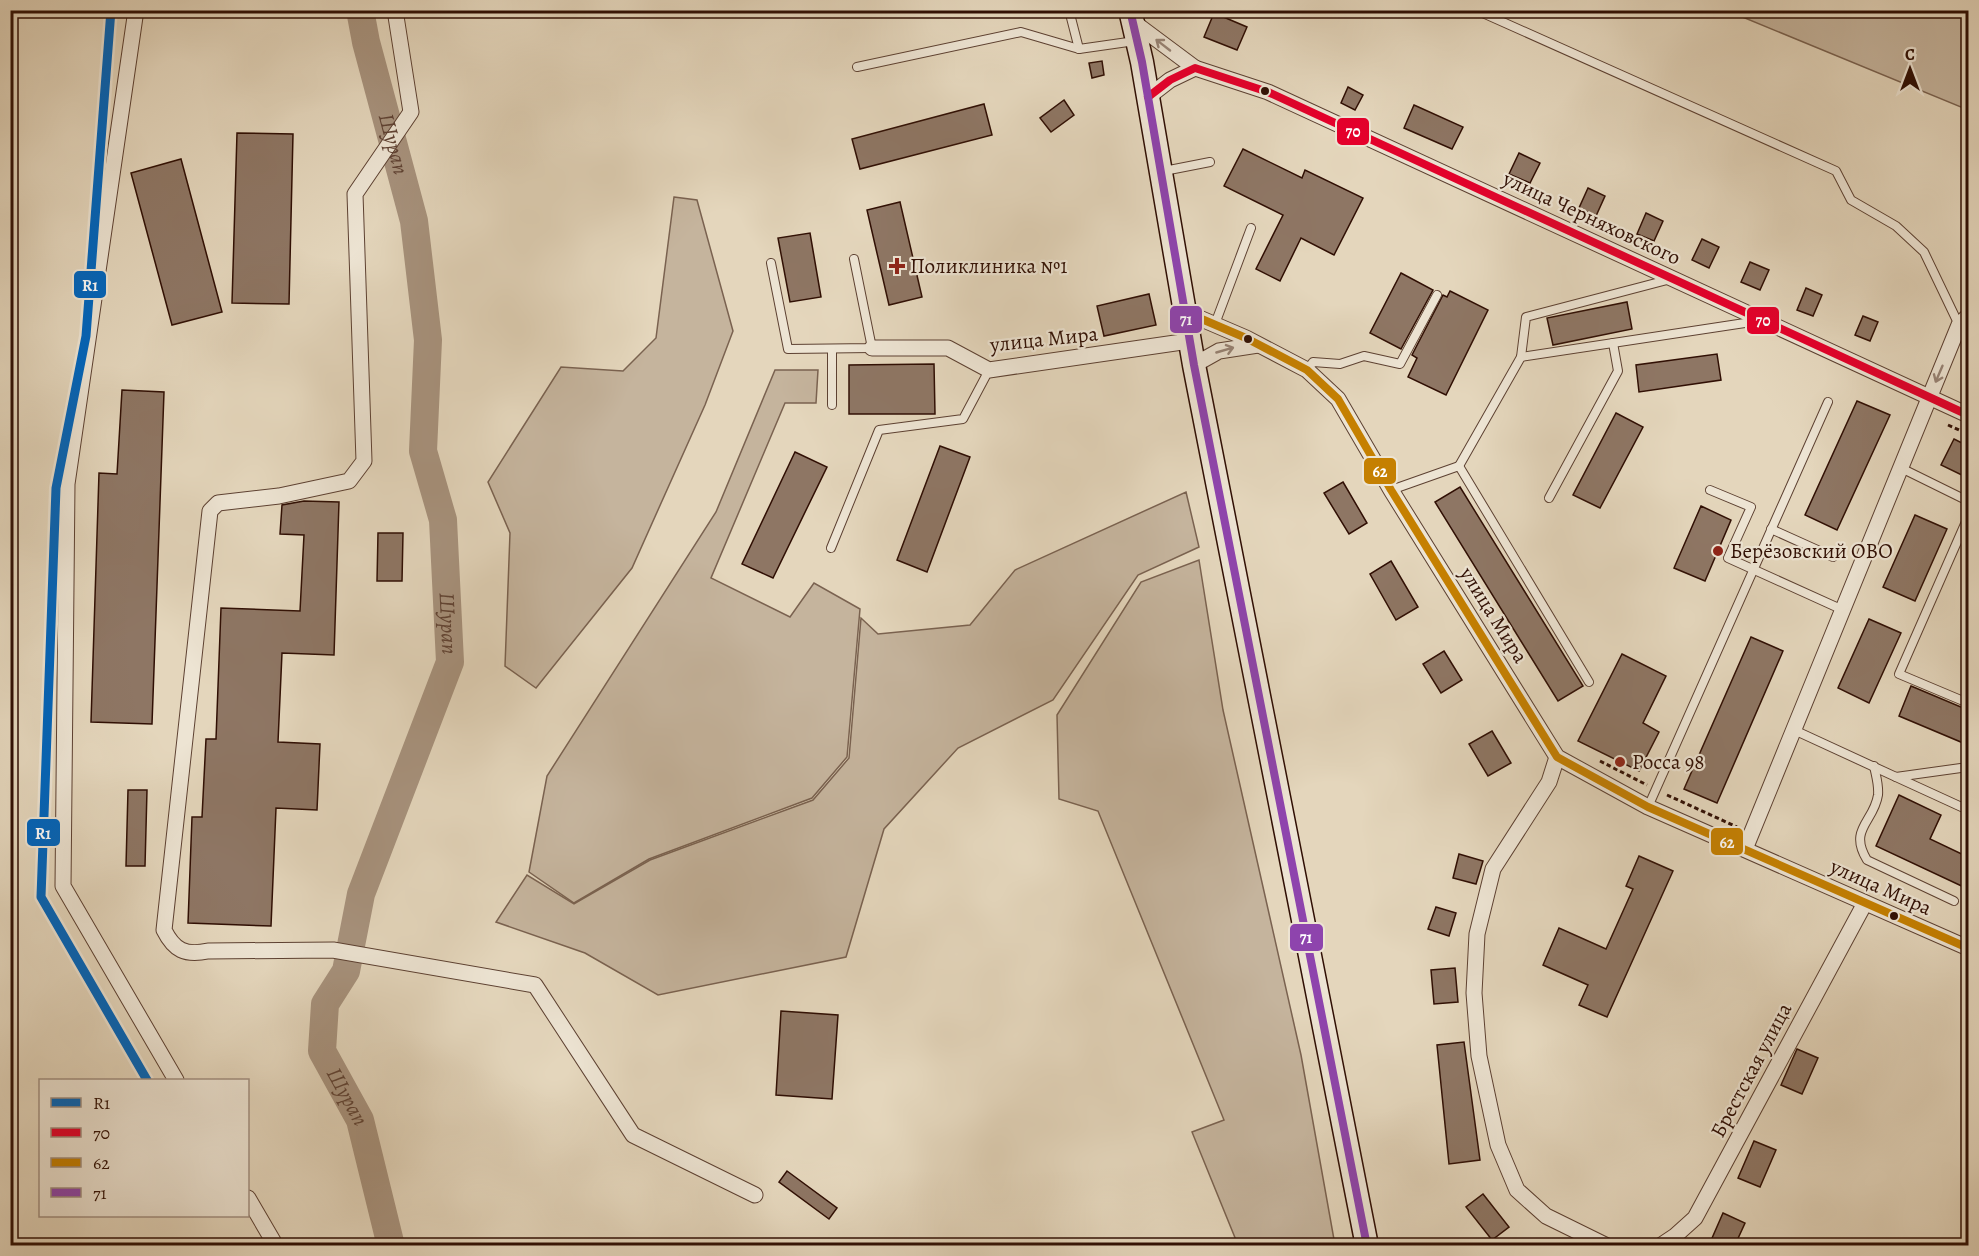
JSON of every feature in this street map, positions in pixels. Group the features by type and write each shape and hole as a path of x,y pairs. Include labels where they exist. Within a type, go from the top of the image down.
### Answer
{"main road":[{"path":"1133,24 1148,97 1189,341 1367,1245"}],"street":[{"path":"136,10 67,484 63,886 176,1079"},
{"path":"395,10 411,112 356,194 364,461 349,481 279,496 218,503 210,511 164,930 172,946 190,955 208,951 333,950 535,985 633,1135 755,1195"},
{"name":"улица Черняховского","path":"1133,24 1195,68 1268,93 1968,415"},
{"path":"1148,97 1170,80 1195,68"},
{"name":"улица Мира","path":"1184,311 1307,370 1338,399 1557,757 1648,807 1968,948"},
{"path":"1745,849 1900,468 1964,321"},
{"name":"улица Мира","path":"872,348 948,348 989,370 1189,341"},
{"path":"1194,365 1219,351 1259,345"},
{"path":"1557,757 1549,782 1493,869 1477,934 1474,993 1479,1056 1498,1145 1517,1190 1546,1216 1607,1245"},
{"name":"Брестская улица","path":"1660,1245 1695,1218 1865,903"},
{"path":"249,1199 276,1245"}],"lane":[{"path":"1069,10 1078,49"},
{"path":"1476,10 1836,171 1851,200 1896,226 1924,252 1964,321"},
{"path":"857,67 1021,32 1078,49 1133,24"},
{"path":"1160,172 1210,162"},
{"path":"1215,324 1251,228"},
{"path":"771,263 788,350 872,348 854,259"},
{"path":"1391,489 1459,466 1521,357 1526,317 1673,279"},
{"path":"1307,370 1313,362 1340,364 1364,356 1400,364 1437,295"},
{"path":"1521,357 1763,320"},
{"path":"1549,498 1618,371 1613,343"},
{"path":"832,349 832,405"},
{"path":"831,548 879,430 963,419 989,370"},
{"path":"1648,807 1828,402"},
{"path":"1459,466 1589,682"},
{"path":"1900,468 1968,501"},
{"path":"1710,489 1751,507 1728,558 1843,610"},
{"path":"1968,517 1899,674 1968,703"},
{"path":"1771,530 1833,557"},
{"path":"1794,730 1968,810"},
{"path":"1874,766 1878,797 1859,836 1859,848 1867,860 1954,901"},
{"path":"1896,777 1968,766"}],"path":[{"path":"1598,760 1751,834"}],"shaded area":[{"path":"1728,11 1968,11 1968,110"},
{"path":"674,197 697,200 733,331 705,405 632,568 536,688 505,666 510,533 488,482 561,367 623,371 656,338"},
{"path":"775,370 818,370 816,403 785,403 711,578 790,617 814,583 860,609 847,757 812,798 649,859 574,903 529,872 547,776 716,512"},
{"path":"1186,492 1199,547 1138,575 1053,700 958,748 884,829 846,957 658,995 585,953 496,922 527,875 574,904 650,860 813,800 849,758 861,618 878,634 970,625 1015,570"},
{"path":"1199,560 1223,710 1301,1055 1335,1245 1238,1245 1192,1132 1224,1120 1098,811 1059,799 1057,715 1141,582"}],"building":[{"path":"1214,13 1247,27 1237,50 1204,37"},
{"path":"1102,61 1104,75 1092,78 1089,63"},
{"path":"1348,87 1363,95 1355,110 1341,103"},
{"path":"1064,100 1074,115 1051,132 1040,118"},
{"path":"984,104 992,135 860,169 852,139"},
{"path":"1414,105 1463,127 1452,149 1404,128"},
{"path":"237,133 293,134 289,304 232,303"},
{"path":"1243,149 1302,178 1305,170 1363,198 1334,255 1301,238 1280,281 1256,269 1283,215 1224,186"},
{"path":"1519,153 1540,163 1530,183 1509,174"},
{"path":"181,159 222,312 172,325 131,173"},
{"path":"1588,188 1605,196 1596,216 1579,208"},
{"name":"Поликлиника №1","path":"900,202 922,297 889,305 867,210"},
{"path":"1646,213 1663,221 1654,241 1637,234"},
{"path":"810,233 821,297 790,302 778,238"},
{"path":"1702,239 1719,247 1709,268 1692,260"},
{"path":"1750,262 1769,270 1760,290 1741,282"},
{"path":"1401,273 1433,290 1401,349 1370,333"},
{"path":"1806,288 1822,295 1813,316 1797,310"},
{"path":"1450,291 1488,310 1446,395 1408,377 1417,358 1412,355 1443,295 1447,297"},
{"path":"1149,294 1156,325 1104,336 1097,306"},
{"path":"1627,302 1632,329 1553,345 1547,318"},
{"path":"1863,316 1878,322 1870,341 1855,335"},
{"path":"1717,354 1721,380 1639,392 1636,365"},
{"path":"934,364 935,414 849,414 849,365"},
{"path":"122,390 164,392 152,724 91,722 99,473 117,474"},
{"path":"1857,401 1890,415 1837,530 1805,515"},
{"path":"1616,413 1643,427 1600,508 1573,495"},
{"path":"1954,439 1968,446 1968,478 1941,465"},
{"path":"940,446 970,457 927,572 897,560"},
{"path":"795,452 827,467 773,578 742,564"},
{"path":"1343,482 1367,523 1349,534 1324,493"},
{"path":"1460,487 1583,686 1558,701 1435,502"},
{"path":"304,501 339,502 334,655 282,653 278,742 320,744 317,810 276,808 271,926 188,923 192,817 202,817 206,739 216,739 221,608 300,611 304,535 280,534 282,505"},
{"path":"1701,506 1731,520 1705,581 1674,568"},
{"path":"1915,515 1947,529 1915,601 1883,587"},
{"path":"378,533 403,533 402,581 377,581"},
{"path":"1391,561 1418,607 1396,620 1370,574"},
{"path":"1869,619 1901,633 1869,703 1838,688"},
{"path":"1751,637 1783,651 1717,803 1684,789"},
{"path":"1444,651 1462,680 1441,693 1423,664"},
{"path":"1622,654 1666,676 1643,723 1659,732 1639,771 1578,741"},
{"path":"1911,686 1968,710 1968,745 1899,716"},
{"path":"1492,731 1511,763 1488,776 1469,744"},
{"path":"128,790 147,790 145,866 126,866"},
{"path":"1899,795 1941,815 1930,839 1968,857 1968,889 1876,846"},
{"path":"1459,854 1483,861 1476,884 1453,878"},
{"path":"1639,856 1673,871 1607,1017 1579,1005 1588,985 1543,965 1559,928 1606,949 1633,889 1626,886"},
{"path":"1436,907 1456,913 1449,936 1428,929"},
{"path":"1455,968 1458,1002 1434,1004 1431,970"},
{"path":"781,1011 838,1015 832,1099 776,1095"},
{"path":"1464,1042 1480,1160 1449,1164 1437,1045"},
{"path":"1797,1049 1818,1058 1802,1094 1781,1085"},
{"path":"1754,1141 1776,1150 1760,1187 1738,1178"},
{"path":"787,1171 837,1208 829,1219 779,1182"},
{"path":"1483,1194 1509,1227 1492,1240 1466,1207"},
{"path":"1723,1213 1745,1223 1735,1245 1709,1245"}],"waterway":[{"name":"Шурап","path":"360,10 366,42 414,221 428,340 423,451 443,520 450,662 361,894 346,971 325,1004 322,1051 360,1120 391,1246"}],"transit line":[{"name":"R1","path":"111,10 86,336 56,488 41,897 146,1079"},
{"name":"71","path":"1130,10 1142,62 1194,365 1367,1246"},
{"name":"70","path":"1148,97 1170,80 1195,68 1268,92 1968,415"},
{"name":"62","path":"1183,311 1246,338 1307,370 1338,399 1391,490 1557,757 1648,807 1968,948"}],"place":[{"name":"Поликлиника №1","path":"897,266"},
{"name":"Берёзовский ОВО","path":"1718,551"},
{"name":"Росса 98","path":"1620,762"}]}
